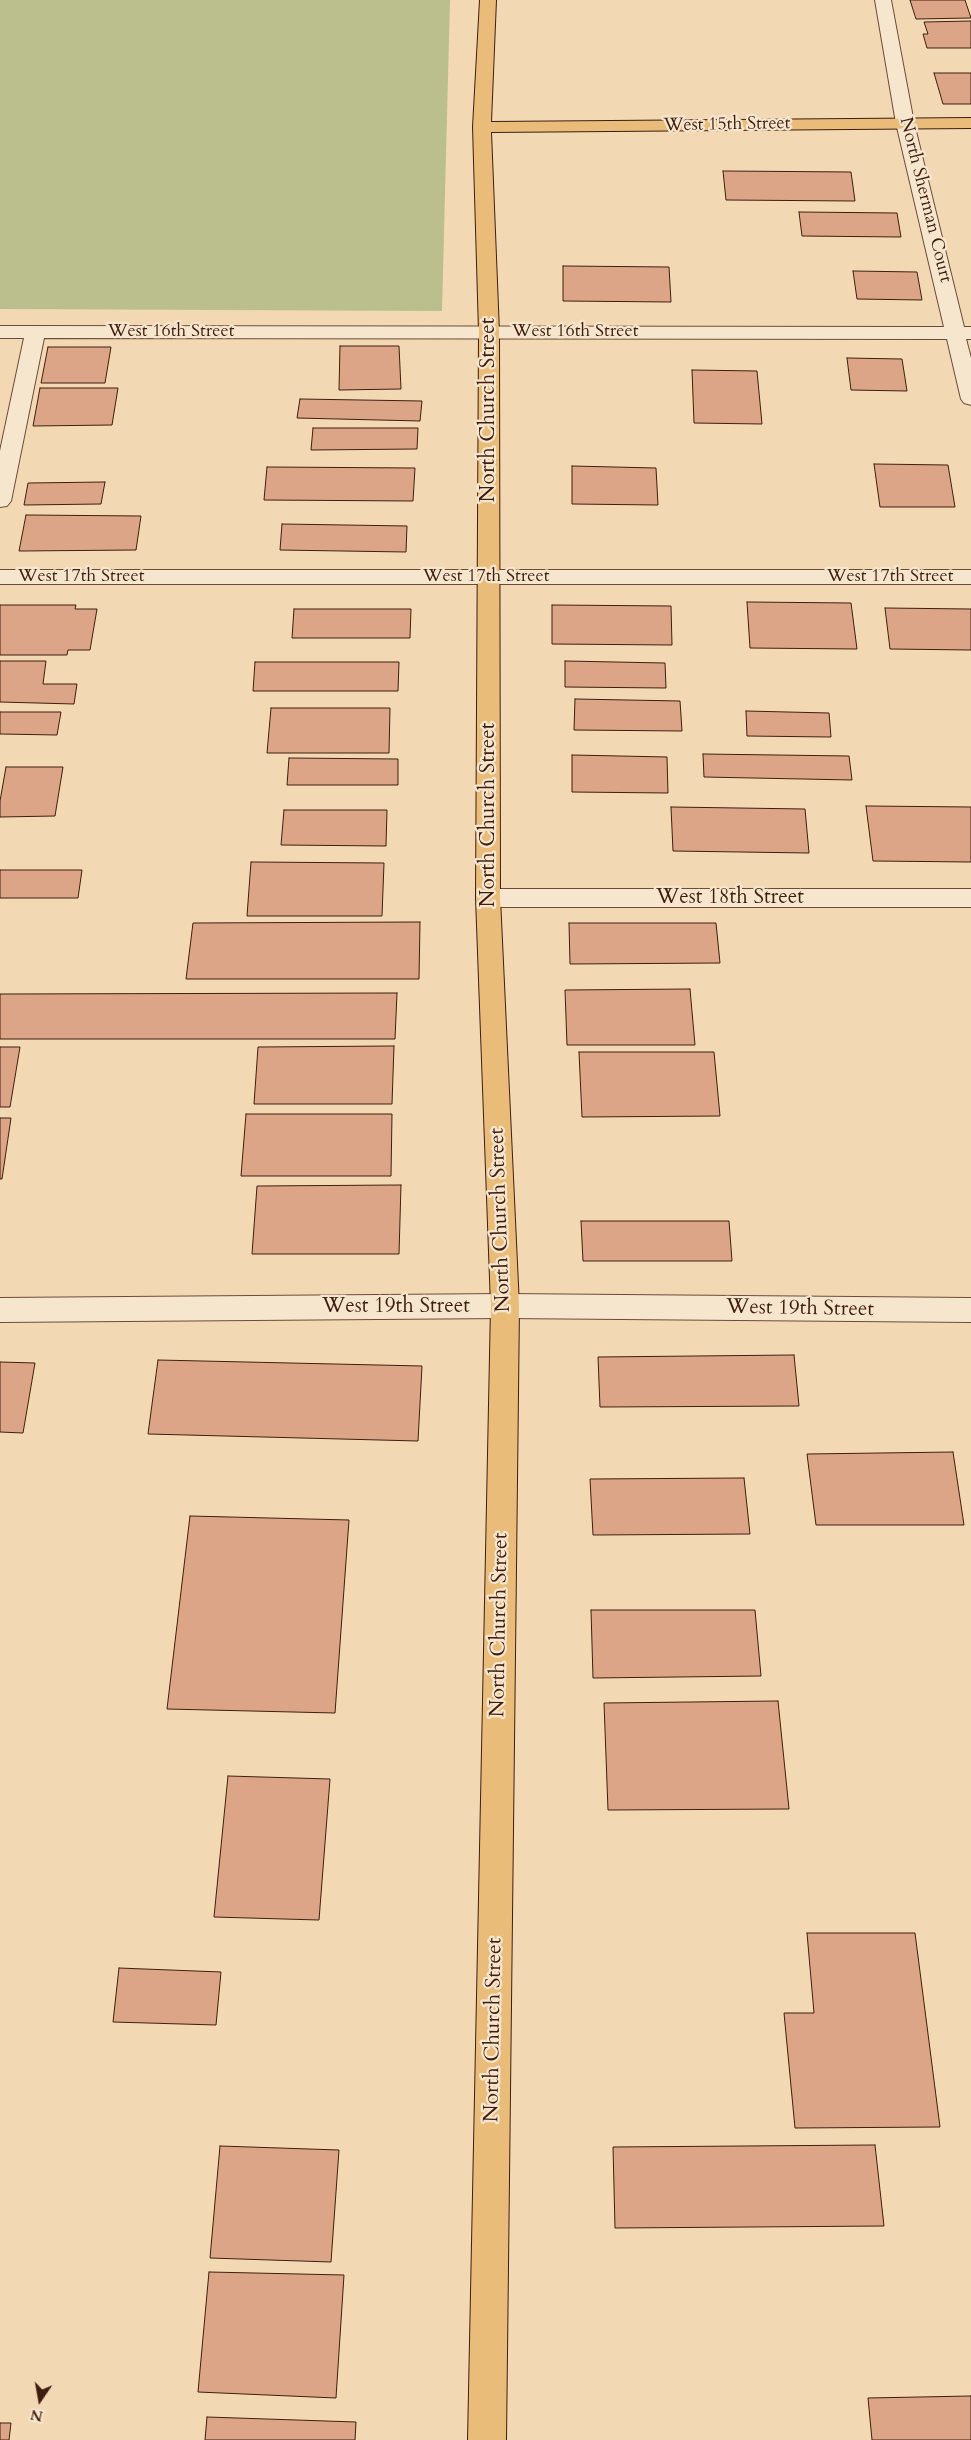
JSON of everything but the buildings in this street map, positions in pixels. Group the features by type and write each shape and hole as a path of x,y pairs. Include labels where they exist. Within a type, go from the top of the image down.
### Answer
{"main road":[{"name":"North Church Street","path":"487,2440 505,1306 488,898 489,332 482,128 488,0"},
{"name":"West 15th Street","path":"482,128 971,123"}],"street":[{"name":"North Sherman Court","path":"883,0 905,123 964,333 971,399"},
{"name":"West 16th Street","path":"0,332 964,333"},
{"path":"0,501 35,332"},
{"name":"West 17th Street","path":"0,576 971,577"},
{"name":"West 18th Street","path":"488,898 971,898"},
{"name":"West 19th Street","path":"0,1310 505,1306 971,1310"}],"green space":[{"path":"0,0 450,0 442,311 0,309"}]}
